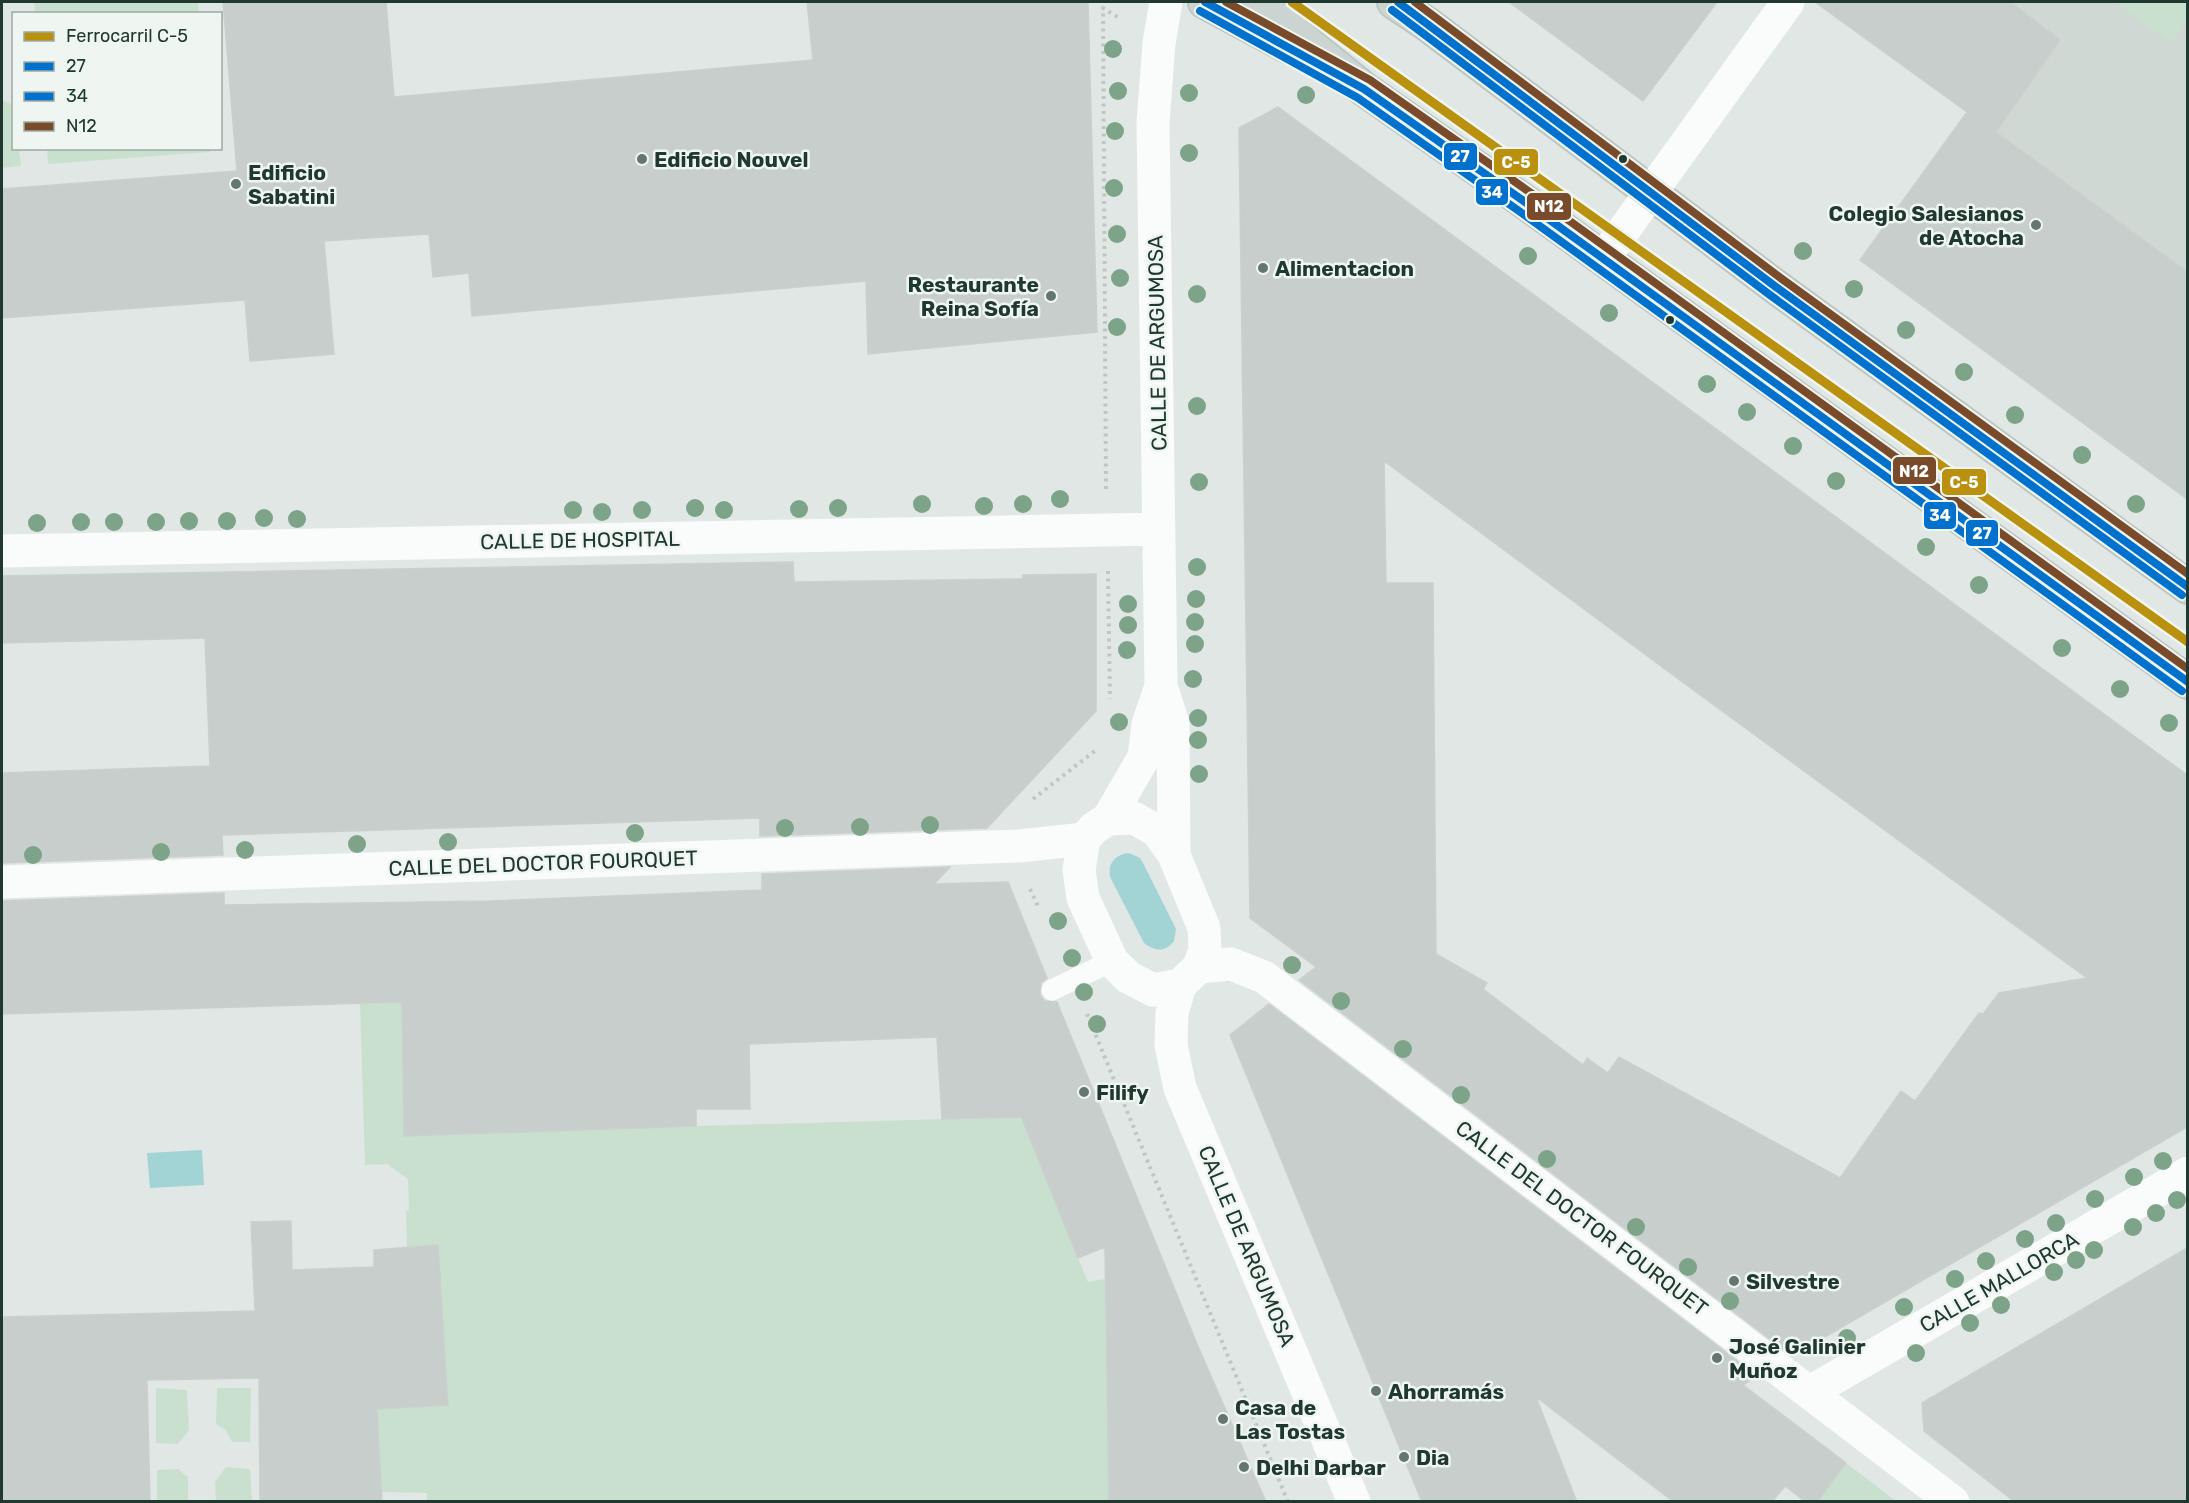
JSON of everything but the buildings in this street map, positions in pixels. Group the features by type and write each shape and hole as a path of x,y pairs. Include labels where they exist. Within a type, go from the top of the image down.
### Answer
{"main road":[{"path":"1205,2 1364,89"},
{"path":"1256,2 1364,89 2187,682"},
{"path":"1394,2 1427,24 1651,193 2187,587"}],"street":[{"name":"CALLE DE ARGUMOSA","path":"1166,2 1159,43 1153,123 1161,686 1173,723 1174,855"},
{"path":"1398,2 1427,24"},
{"path":"1603,259 1788,2"},
{"name":"CALLE DE HOSPITAL","path":"2,551 1159,529"},
{"name":"CALLE DE ARGUMOSA","path":"1096,829 1144,757 1148,724 1161,686"},
{"path":"1134,818 1157,831 1174,855 1204,928 1205,949 1190,976 1154,990 1128,976 1112,960 1083,898 1079,870 1096,829 1134,818"},
{"name":"CALLE DEL DOCTOR FOURQUET","path":"2,882 1019,846 1096,829"},
{"name":"CALLE DEL DOCTOR FOURQUET","path":"1190,976 1231,964 1263,976 1953,1502"},
{"name":"CALLE DE ARGUMOSA","path":"1190,976 1172,1013 1171,1045 1180,1089 1354,1502"},
{"name":"CALLE MALLORCA","path":"1810,1392 2187,1173"}],"lane":[{"path":"1052,990 1112,960"}],"path":[{"path":"1110,704 1103,8 1159,43"},
{"path":"1026,805 1101,746"},
{"path":"1027,883 1042,915"},
{"path":"1073,980 1288,1502"}],"shaded area":[{"name":"Colegio Salesianos de Atocha","path":"1861,2 2187,2 2187,499 1860,260 1967,112 1845,23"}],"green space":[{"path":"34,2 198,2 199,12 35,12"},
{"path":"2115,2 2187,2 2187,22 2171,43"},
{"path":"2,100 12,105 12,150 19,150 21,166 2,168"},
{"path":"47,150 210,150 210,152 48,164"},
{"path":"402,1002 696,1126 1020,1117 1088,1282 1105,1279 1109,1501 427,1502 427,1493 382,1492 377,1409 447,1405 438,1245 407,1247 408,1179 387,1164 365,1165 360,1004"},
{"path":"156,1388 187,1390 189,1430 178,1444 156,1443"},
{"path":"217,1388 251,1388 250,1442 232,1442 226,1430 216,1424"},
{"path":"1846,1463 1896,1501 1817,1502"},
{"path":"226,1467 250,1469 252,1501 216,1501 215,1482"},
{"path":"179,1469 188,1476 188,1501 157,1501 157,1470"}],"water":[{"path":"1129,853 1140,858 1176,929 1174,941 1164,949 1152,948 1144,943 1110,877 1111,863 1120,855"},
{"path":"202,1150 204,1185 150,1188 147,1153"}],"rail line":[{"name":"C-5","path":"1292,2 2188,642"}],"transit line":[{"name":"27","path":"1205,2 1364,89 1525,202 2188,682"},
{"name":"N12","path":"1226,2 1370,80 1531,193 2188,669"},
{"name":"27","path":"1398,2 1776,287 2188,587"},
{"name":"N12","path":"1415,2 1782,279 2188,574"},
{"name":"34","path":"1392,10 1770,295 2182,595"},
{"name":"34","path":"1200,11 1358,98 1519,211 2182,691"}],"place":[{"name":"Edificio Nouvel","path":"642,159"},
{"name":"Edificio Sabatini","path":"236,184"},
{"name":"Colegio Salesianos de Atocha","path":"2036,225"},
{"name":"Alimentacion","path":"1263,268"},
{"name":"Restaurante Reina Sofía","path":"1051,296"},
{"name":"Filify","path":"1084,1092"},
{"name":"Silvestre","path":"1734,1281"},
{"name":"José Galinier Muñoz","path":"1717,1358"},
{"name":"Ahorramás","path":"1376,1391"},
{"name":"Casa de Las Tostas","path":"1223,1419"},
{"name":"Dia","path":"1404,1457"},
{"name":"Delhi Darbar","path":"1244,1467"}]}
